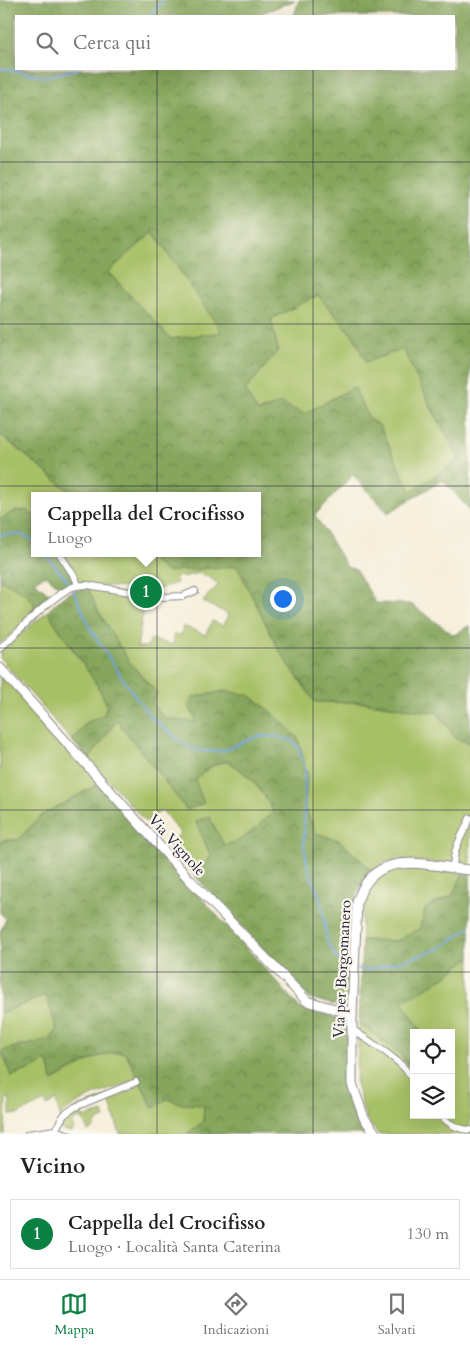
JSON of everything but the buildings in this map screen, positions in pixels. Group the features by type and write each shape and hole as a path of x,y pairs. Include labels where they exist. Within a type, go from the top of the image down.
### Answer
{"street":[{"path":"62,557 76,579 77,586"},
{"path":"0,648 66,590 77,586 87,585 162,598 182,596 195,591"},
{"name":"Via Vignole","path":"0,668 186,876 307,1002 352,1014"},
{"path":"453,868 456,846 470,818"},
{"name":"Via per Borgomanero","path":"376,1134 364,1118 352,1084 352,1014 357,902 359,894 373,873 385,866 403,863 470,870"},
{"path":"352,1029 374,1045 390,1053 411,1074"},
{"path":"55,1130 64,1116 75,1107 136,1082"},
{"path":"444,1119 449,1124 462,1130 470,1130"},
{"path":"28,1134 55,1130 67,1134"}],"green space":[{"path":"0,0 296,0 257,15 15,15 15,70 455,70 455,15 294,15 299,0 470,0 470,510 443,480 388,513 353,475 315,515 347,567 356,570 376,603 411,604 454,635 470,625 470,743 456,739 438,713 363,702 315,702 279,650 237,566 166,572 149,557 261,557 261,492 70,492 0,434","holes":["153,232 222,332 171,339 108,272","318,295 354,337 366,362 403,349 432,409 460,459 411,492 379,425 370,420 354,387 304,414 281,403 258,412 245,391 278,350 271,319"]},
{"path":"153,232 223,332 171,339 108,272"},
{"path":"318,295 354,337 366,362 403,349 432,409 460,459 411,492 379,425 370,421 354,387 304,414 281,403 258,412 245,391 278,350 270,319"},
{"path":"0,434 70,492 31,492 31,514 26,510 13,512 0,520"},
{"path":"26,510 31,514 31,557 60,557 73,578 71,584 62,589 46,575 34,581 52,596 28,616 34,608 34,603 23,592 0,579 0,520 13,512"},
{"path":"60,557 149,557 166,571 237,566 279,650 315,702 363,702 438,713 456,739 470,743 470,867 399,859 385,862 370,872 368,867 340,841 316,833 305,808 307,773 298,738 272,712 249,695 196,722 166,719 152,704 157,693 129,662 97,609 88,588 133,595 132,604 143,613 137,647 147,647 151,639 173,645 174,634 181,635 183,626 206,635 212,621 224,626 228,614 203,602 219,585 206,575 193,574 182,578 180,575 175,578 177,583 158,589 156,596 129,588 71,584 73,578"},
{"path":"0,579 23,592 35,603 25,621 0,644"},
{"path":"88,588 97,609 129,662 157,693 152,704 166,719 196,722 189,705 193,697 225,691 249,695 272,712 298,738 307,773 305,808 316,833 340,841 368,867 370,872 357,893 353,1000 341,1007 309,998 195,876 211,856 196,822 209,816 224,845 245,837 273,811 264,795 249,777 228,761 212,765 195,780 204,803 187,810 122,727 118,719 89,759 72,741 86,723 104,715 107,705 94,680 48,611 66,595 76,590"},
{"path":"48,611 94,680 107,705 104,715 86,723 72,741 0,658 1,651"},
{"path":"0,674 102,782 42,815 18,840 3,840 0,843"},
{"path":"118,719 122,727 187,810 198,777 209,768 228,761 254,783 273,811 245,837 225,845 196,822 212,856 195,876 167,844 181,834 162,810 146,822 89,759"},
{"path":"102,782 188,883 301,1009 325,1014 347,1022 346,1084 359,1121 369,1134 187,1134 203,1122 204,1105 183,1104 167,1099 153,1108 126,1053 118,1052 98,1057 52,1081 48,1060 34,1068 11,1076 2,1051 50,1040 57,1030 46,995 0,1014 0,932 6,919 0,913 0,843 3,840 18,840 42,815"},
{"path":"404,867 463,873 453,895 426,908 420,928 397,941 362,940 363,903 369,883 376,876"},
{"path":"463,873 470,874 470,957 445,977 402,1002 420,1029 410,1029 410,1067 401,1055 359,1023 362,940 397,941 420,928 426,908 453,895"},
{"path":"470,957 470,1134 378,1134 366,1119 356,1084 359,1023 401,1055 410,1067 410,1119 455,1119 455,1029 420,1029 402,1002 445,977"},
{"path":"47,994 57,1030 50,1040 2,1051 11,1076 34,1068 48,1060 53,1081 99,1057 118,1052 126,1053 153,1108 167,1099 183,1104 204,1104 203,1122 187,1134 120,1134 109,1100 81,1110 84,1118 103,1112 105,1118 97,1121 94,1128 88,1131 81,1117 72,1122 75,1127 72,1132 58,1129 77,1108 137,1085 135,1081 85,1100 60,1117 56,1100 47,1106 45,1101 18,1114 10,1115 10,1098 6,1098 5,1134 0,1134 0,1014"}],"waterway":[{"path":"149,15 164,0"},
{"path":"0,68 45,77 74,70"},
{"path":"0,535 19,534 31,540"},
{"path":"47,557 71,585 92,632 129,688 150,716 177,739 189,747 201,751 222,751 259,736 279,737 293,741 299,749 305,767 304,845 309,871 319,895 327,941 337,959 352,967"},
{"path":"357,968 368,970 415,957 440,948 470,928"}],"place":[{"name":"Cappella del Crocifisso","path":"146,592"}]}
